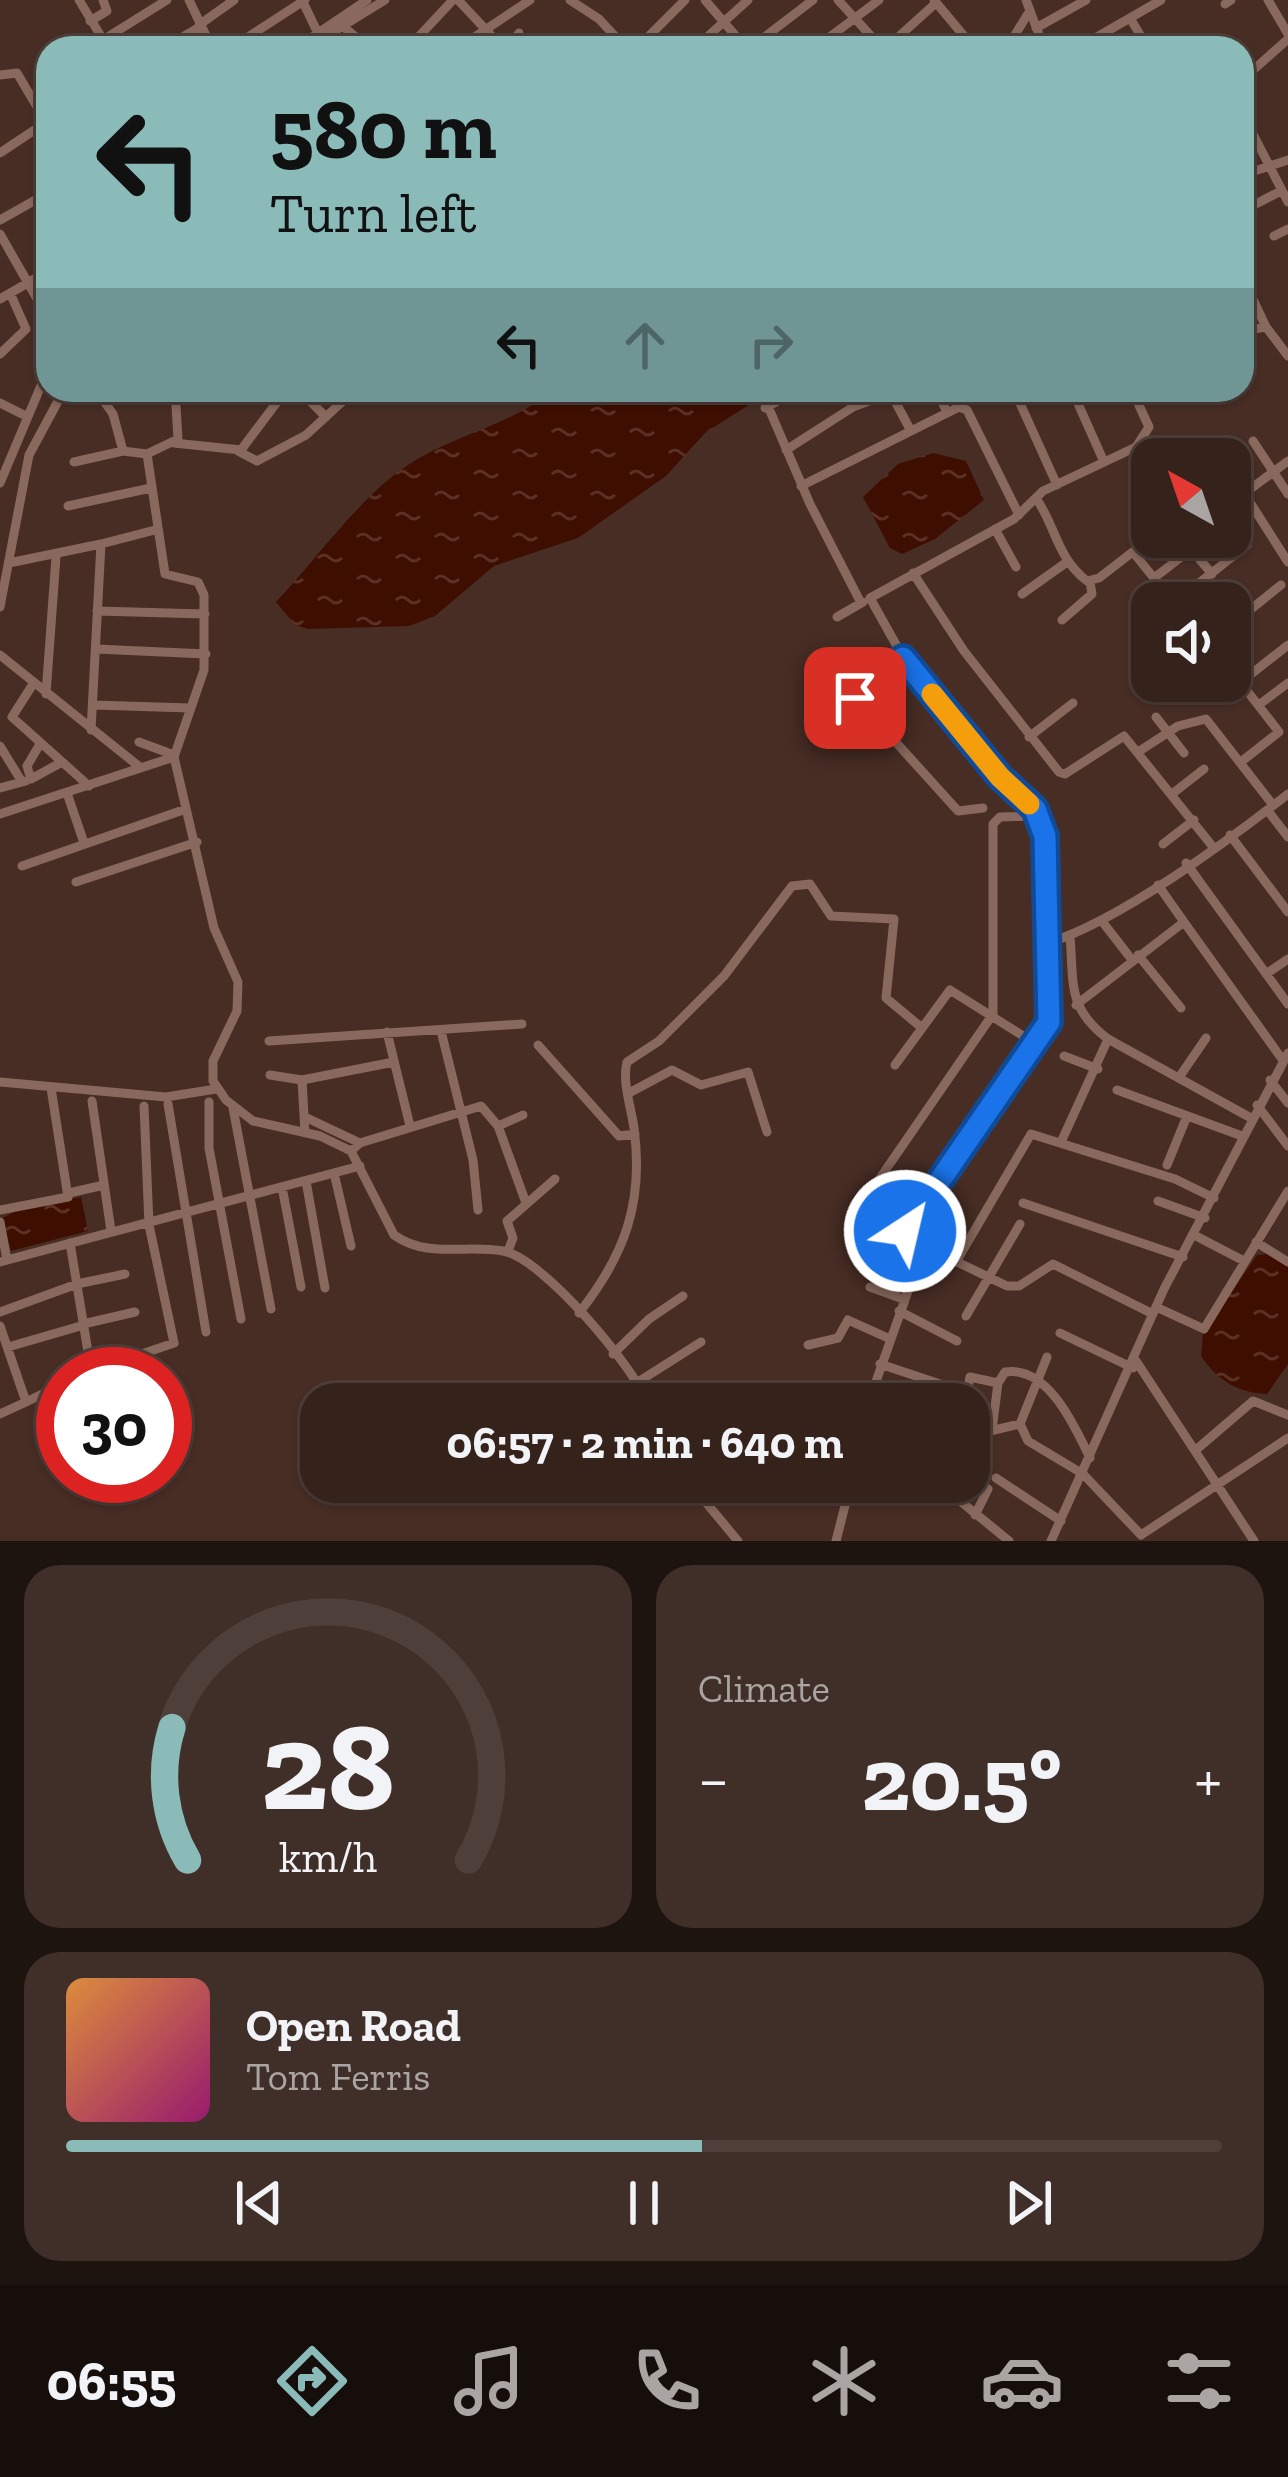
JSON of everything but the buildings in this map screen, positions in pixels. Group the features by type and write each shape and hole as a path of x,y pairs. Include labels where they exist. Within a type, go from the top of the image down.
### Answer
{"street":[{"path":"79,0 100,36"},
{"path":"90,22 107,10 103,0"},
{"path":"115,36 151,4 167,0"},
{"path":"189,0 205,36"},
{"path":"185,36 234,0"},
{"path":"249,36 303,0 319,36"},
{"path":"326,36 367,0"},
{"path":"340,24 385,0"},
{"path":"420,36 455,0 492,36"},
{"path":"473,36 530,0"},
{"path":"573,0 615,36"},
{"path":"650,36 685,0"},
{"path":"705,0 738,36"},
{"path":"707,36 748,0"},
{"path":"764,36 813,0"},
{"path":"838,0 872,36"},
{"path":"833,36 879,0"},
{"path":"1036,28 1086,0"},
{"path":"1099,36 1161,0"},
{"path":"1254,69 1288,36 1268,0"},
{"path":"897,36 935,2 964,36"},
{"path":"1027,6 1039,36"},
{"path":"1013,36 1027,6"},
{"path":"1130,18 1141,36"},
{"path":"340,24 354,36"},
{"path":"516,36 519,33"},
{"path":"0,75 17,74 36,104"},
{"path":"0,153 36,129"},
{"path":"1254,140 1288,202"},
{"path":"1254,172 1288,160"},
{"path":"1254,205 1281,191"},
{"path":"0,220 36,200"},
{"path":"1274,236 1288,229"},
{"path":"0,234 36,297"},
{"path":"0,354 26,329 5,296 36,278"},
{"path":"1254,302 1266,327 1285,347"},
{"path":"1254,330 1266,327"},
{"path":"0,483 36,392"},
{"path":"0,607 29,455 58,402"},
{"path":"104,402 113,414 123,451"},
{"path":"113,414 130,402"},
{"path":"174,443 175,402"},
{"path":"233,450 275,402"},
{"path":"314,402 326,417"},
{"path":"74,462 123,451 147,454 174,443 233,450 257,461 342,402"},
{"path":"764,402 801,486 903,658 1000,777 1040,816 1049,1022 905,1231"},
{"path":"765,408 776,402"},
{"path":"787,450 865,402"},
{"path":"895,402 911,431"},
{"path":"942,402 947,412"},
{"path":"1019,402 1057,485"},
{"path":"1077,402 1104,462"},
{"path":"836,616 995,530 1057,485 1136,447 1147,434 1148,420 1138,402"},
{"path":"0,404 24,416"},
{"path":"801,486 947,412 967,410 1019,515"},
{"path":"1253,440 1288,494"},
{"path":"147,454 154,530 165,574 198,582 205,614 206,655 174,756 214,928 239,998 213,1061 216,1089 232,1107 262,1125 356,1147 481,1106 498,1126 526,1203"},
{"path":"1251,488 1288,461"},
{"path":"68,506 151,488"},
{"path":"1036,498 1067,562 1090,582 1092,594 1062,620"},
{"path":"1251,504 1288,562"},
{"path":"9,563 56,557 154,530"},
{"path":"995,530 1016,567"},
{"path":"91,730 101,544"},
{"path":"1090,582 1131,553"},
{"path":"46,694 56,557"},
{"path":"1137,558 1157,582"},
{"path":"1154,578 1180,558"},
{"path":"1199,558 1212,574"},
{"path":"1202,582 1231,558"},
{"path":"1022,594 1067,562"},
{"path":"913,573 935,612 1029,737 1065,774 1118,736 1138,752 1213,847"},
{"path":"1251,609 1281,585"},
{"path":"97,610 205,614"},
{"path":"1251,674 1288,645"},
{"path":"97,650 206,655"},
{"path":"0,655 141,768"},
{"path":"903,658 861,684 855,698 958,811 983,808"},
{"path":"1260,704 1288,683"},
{"path":"0,722 33,684"},
{"path":"1242,761 1280,732 1251,694"},
{"path":"1029,737 1073,704"},
{"path":"93,705 190,708"},
{"path":"11,713 89,786"},
{"path":"1156,717 1184,754"},
{"path":"1138,752 1168,733 1206,719 1242,761 1288,837"},
{"path":"139,742 174,756"},
{"path":"26,780 27,766 40,744"},
{"path":"0,746 26,780"},
{"path":"0,814 174,756"},
{"path":"0,788 62,762"},
{"path":"1172,794 1204,769"},
{"path":"68,793 84,843"},
{"path":"1048,943 1101,920 1158,885 1288,794"},
{"path":"22,866 186,809"},
{"path":"1040,816 1000,817 993,824 993,1014 867,1197 871,1210 924,1246 990,1278 1019,1286 1053,1264 1204,1329 1288,1191"},
{"path":"1163,844 1194,820"},
{"path":"1230,836 1288,912"},
{"path":"76,883 196,842"},
{"path":"1186,863 1288,1004"},
{"path":"579,1312 614,1264 631,1226 639,1175 628,1062 659,1041 724,976 799,882 810,884 831,916 894,919 886,998 922,1028"},
{"path":"1051,1541 1155,1310 1285,1056 1158,885"},
{"path":"1101,920 1180,1008"},
{"path":"1076,1005 1133,956 1184,922"},
{"path":"1070,936 1076,1005 1086,1023 1251,1118"},
{"path":"1266,974 1288,958"},
{"path":"896,1064 950,990 1036,1044"},
{"path":"269,1041 522,1024"},
{"path":"441,1031 478,1210"},
{"path":"387,1032 410,1126"},
{"path":"1180,1076 1205,1038"},
{"path":"1062,1140 1108,1039"},
{"path":"538,1045 619,1136 634,1134"},
{"path":"1064,1055 1098,1069"},
{"path":"270,1075 302,1080 394,1062"},
{"path":"628,1093 672,1070 699,1085 748,1072 767,1132"},
{"path":"302,1080 308,1118 305,1133"},
{"path":"1270,1080 1288,1102"},
{"path":"0,1082 166,1097 216,1089"},
{"path":"51,1088 69,1193"},
{"path":"1118,1090 1242,1136"},
{"path":"92,1101 111,1231"},
{"path":"209,1102 218,1204 241,1319"},
{"path":"168,1104 206,1332"},
{"path":"1257,1105 1288,1146"},
{"path":"145,1106 149,1225 174,1343 162,1347"},
{"path":"232,1107 271,1309"},
{"path":"498,1126 524,1115"},
{"path":"1167,1165 1187,1116"},
{"path":"308,1118 356,1147 386,1221 406,1244 444,1251 508,1251 543,1275 613,1354 645,1377 646,1383"},
{"path":"956,1262 1031,1134 1062,1140 1214,1198"},
{"path":"0,1222 4,1261 360,1166"},
{"path":"334,1173 351,1246"},
{"path":"508,1251 513,1238 507,1221 555,1179"},
{"path":"305,1181 325,1288"},
{"path":"0,1210 104,1185"},
{"path":"282,1187 302,1287"},
{"path":"1158,1201 1205,1217"},
{"path":"1023,1202 1183,1257"},
{"path":"966,1316 1021,1224"},
{"path":"1196,1236 1244,1261"},
{"path":"70,1243 85,1347"},
{"path":"1256,1243 1288,1262"},
{"path":"874,1383 924,1246"},
{"path":"871,1247 916,1265"},
{"path":"0,1312 77,1284 125,1274"},
{"path":"870,1288 957,1341"},
{"path":"613,1354 649,1319 683,1297"},
{"path":"8,1347 135,1312"},
{"path":"808,1345 838,1338 848,1320 888,1338"},
{"path":"0,1328 26,1402"},
{"path":"1060,1333 1134,1364 1221,1485 1254,1541"},
{"path":"645,1377 701,1342"},
{"path":"1047,1358 1019,1424 1028,1441 1082,1474 1141,1535 1287,1441"},
{"path":"880,1364 930,1383"},
{"path":"1019,1424 992,1430 998,1383 1012,1370 1063,1403 1090,1458"},
{"path":"970,1383 972,1376 998,1383"},
{"path":"0,1414 36,1397"},
{"path":"1196,1449 1253,1401 1288,1415"},
{"path":"996,1478 1060,1521"},
{"path":"709,1503 738,1541"},
{"path":"836,1541 846,1503"},
{"path":"962,1503 1009,1541"},
{"path":"975,1515 981,1503"}],"water":[{"path":"537,402 748,402 705,433 666,476 578,538 494,566 435,616 409,626 308,629 295,625 276,602 387,481 423,456"},
{"path":"933,453 966,461 984,500 935,539 902,554 890,548 863,497 898,464"},
{"path":"81,1197 88,1231 11,1251 2,1218 23,1208"},
{"path":"1267,1254 1288,1267 1288,1364 1267,1394 1229,1384 1201,1356 1203,1334 1257,1255"}],"slow traffic":[{"path":"932,694 1000,777 1029,804"}],"route":[{"path":"855,698 861,684 903,658 1000,777 1035,809 1045,836 1049,1022 905,1231"}]}
